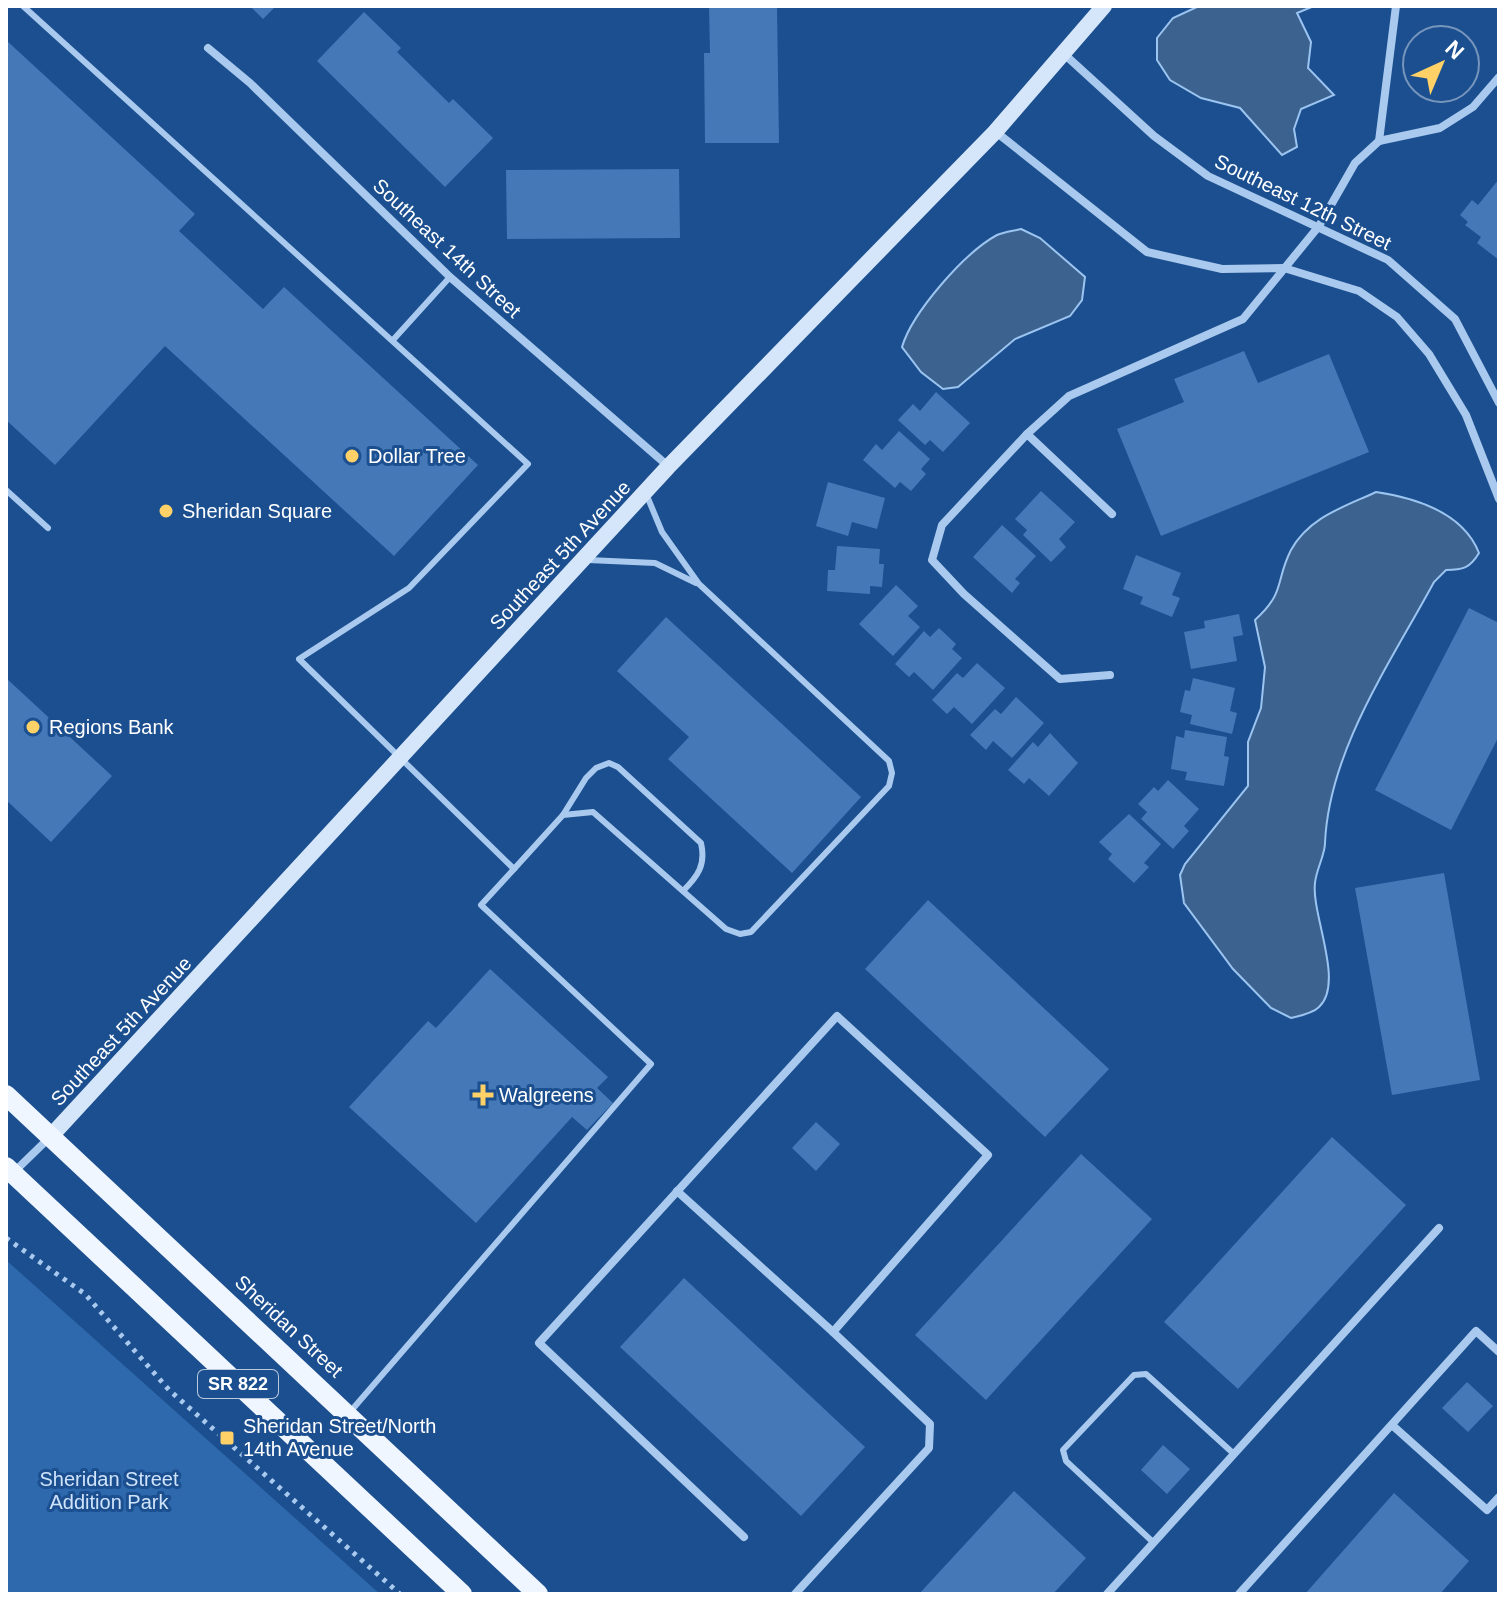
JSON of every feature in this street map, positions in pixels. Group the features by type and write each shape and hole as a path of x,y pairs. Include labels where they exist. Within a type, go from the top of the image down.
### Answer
{"main road":[{"name":"Sheridan Street","path":"6,1095 538,1594"},
{"name":"SR 822","path":"8,1173 462,1594"}],"street":[{"name":"Southeast 5th Avenue","path":"51,1136 668,467 995,132 1104,6"},
{"path":"1379,141 1396,6"},
{"name":"Southeast 14th Street","path":"208,48 250,83 450,277 668,467"},
{"name":"Southeast 12th Street","path":"1063,53 1154,136 1208,176 1264,205 1319,226 1388,260 1455,319 1499,403"},
{"path":"1110,675 1060,679 964,594 932,560 942,525 1027,434 1069,396 1243,319 1319,226 1355,163 1379,141 1440,128 1473,107 1499,77"},
{"path":"995,132 1147,252 1222,269 1284,268 1359,291 1397,317 1429,354 1466,415 1499,499"},
{"path":"1027,434 1112,514"},
{"path":"744,1537 539,1343 837,1016 988,1155 833,1332"},
{"path":"8,1173 51,1136"},
{"path":"677,1191 930,1424 929,1448 795,1594"},
{"path":"1107,1594 1439,1228"},
{"path":"1239,1594 1476,1331 1499,1352"},
{"path":"1392,1425 1487,1510 1499,1497"}],"lane":[{"path":"23,6 528,464 409,588 299,659 514,869"},
{"path":"393,340 450,277"},
{"path":"6,490 48,528"},
{"path":"563,815 593,812 726,929 740,934 751,932 889,786 892,773 889,761 699,584 662,532 646,492"},
{"path":"583,560 655,563 699,584"},
{"path":"348,1415 651,1064 481,905 563,815 596,768 609,763 618,767 701,843 704,858 699,873 683,891"},
{"path":"1154,1543 1066,1461 1063,1450 1134,1375 1146,1374 1234,1454"}],"path":[{"path":"6,1238 85,1294 169,1390 400,1594"}],"green space":[{"name":"Sheridan Street Addition Park","path":"6,1260 380,1594 6,1594"}],"shaded area":[{"path":"1199,6 1314,6 1297,13 1311,42 1308,68 1334,95 1301,109 1294,129 1297,147 1282,155 1240,108 1201,98 1170,80 1157,60 1157,38 1173,18"},
{"path":"1021,229 1040,238 1085,277 1082,300 1070,316 1015,339 958,387 943,389 921,372 902,347 908,333 928,301 970,255 997,235"},
{"path":"1376,492 1422,503 1450,517 1472,539 1479,553 1469,565 1462,569 1446,570 1434,582 1382,675 1350,741 1329,808 1325,848 1315,883 1329,982 1326,996 1319,1007 1291,1018 1271,1008 1233,969 1184,903 1180,875 1185,864 1248,786 1248,742 1261,708 1265,667 1255,620 1276,594 1291,550 1307,529 1328,514"}],"building":[{"path":"250,6 276,6 263,19"},
{"path":"709,6 777,6 779,143 705,143 704,53 710,53"},
{"path":"364,12 401,48 397,52 449,103 453,99 493,138 445,187 317,61"},
{"path":"6,40 195,214 179,231 263,309 284,287 478,465 394,556 165,346 55,465 6,420"},
{"path":"679,169 680,238 507,239 506,170"},
{"path":"1499,179 1499,260 1477,243 1481,237 1465,225 1468,222 1460,215 1472,200 1478,205"},
{"path":"1244,351 1258,383 1329,354 1369,452 1161,536 1117,429 1184,402 1174,379"},
{"path":"936,392 970,423 943,452 930,440 925,445 898,420 913,404 920,411"},
{"path":"899,431 930,459 921,469 926,474 911,491 900,482 895,488 863,460 876,444 882,450"},
{"path":"828,482 885,498 877,529 852,522 848,536 816,526"},
{"path":"1041,491 1075,522 1059,539 1066,547 1051,562 1023,535 1027,530 1015,519"},
{"path":"1002,525 1036,556 1015,579 1020,583 1012,593 973,557"},
{"path":"837,546 880,549 879,564 884,564 882,587 870,586 870,594 827,591 828,570 835,570"},
{"path":"1136,555 1181,573 1172,595 1180,598 1172,617 1140,604 1143,597 1123,589"},
{"path":"896,585 918,606 908,616 920,627 893,656 859,624"},
{"path":"1469,608 1499,623 1499,736 1451,830 1375,790"},
{"path":"1239,614 1243,635 1233,637 1237,661 1191,669 1184,632 1205,628 1204,621"},
{"path":"666,617 861,797 792,873 668,759 689,737 617,671"},
{"path":"939,628 956,644 952,649 962,658 933,690 914,672 909,677 895,664 924,631 930,637"},
{"path":"977,663 1005,688 972,724 954,707 947,714 932,700 957,673 963,678"},
{"name":"Regions Bank","path":"6,678 112,776 51,842 6,800"},
{"path":"1193,678 1235,688 1230,711 1237,713 1232,734 1190,724 1192,715 1180,712 1185,690 1190,691"},
{"path":"1016,697 1044,723 1012,758 993,741 986,750 970,735 995,709 1001,714"},
{"path":"1185,730 1227,737 1224,756 1229,757 1224,786 1185,780 1187,772 1171,769 1176,736 1184,738"},
{"path":"1050,733 1078,763 1049,796 1029,778 1024,784 1008,770 1033,742 1038,747"},
{"path":"1168,780 1199,809 1184,826 1189,831 1173,849 1141,819 1147,812 1138,804 1154,787 1158,791"},
{"path":"1129,814 1161,844 1144,863 1149,867 1134,883 1108,859 1112,854 1099,842"},
{"path":"1444,873 1480,1080 1392,1095 1355,888"},
{"path":"928,900 1109,1069 1045,1137 865,969"},
{"name":"Walgreens","path":"490,969 608,1077 597,1088 613,1103 587,1130 572,1117 476,1223 349,1107 428,1021 436,1028"},
{"path":"816,1122 840,1144 816,1171 792,1148"},
{"path":"1332,1137 1406,1205 1238,1389 1164,1322"},
{"path":"1081,1154 1152,1219 986,1400 915,1335"},
{"path":"684,1278 865,1447 801,1516 620,1347"},
{"path":"1467,1382 1493,1406 1468,1432 1442,1408"},
{"path":"1163,1445 1190,1469 1167,1494 1141,1470"},
{"path":"1014,1491 1086,1558 1053,1594 919,1594"},
{"path":"1394,1493 1469,1561 1440,1594 1305,1594"}],"place":[{"name":"Dollar Tree","path":"352,456"},
{"name":"Sheridan Square","path":"166,511"},
{"name":"Regions Bank","path":"33,727"},
{"name":"Walgreens","path":"483,1095"},
{"name":"Sheridan Street/North 14th Avenue","path":"227,1438"}]}
